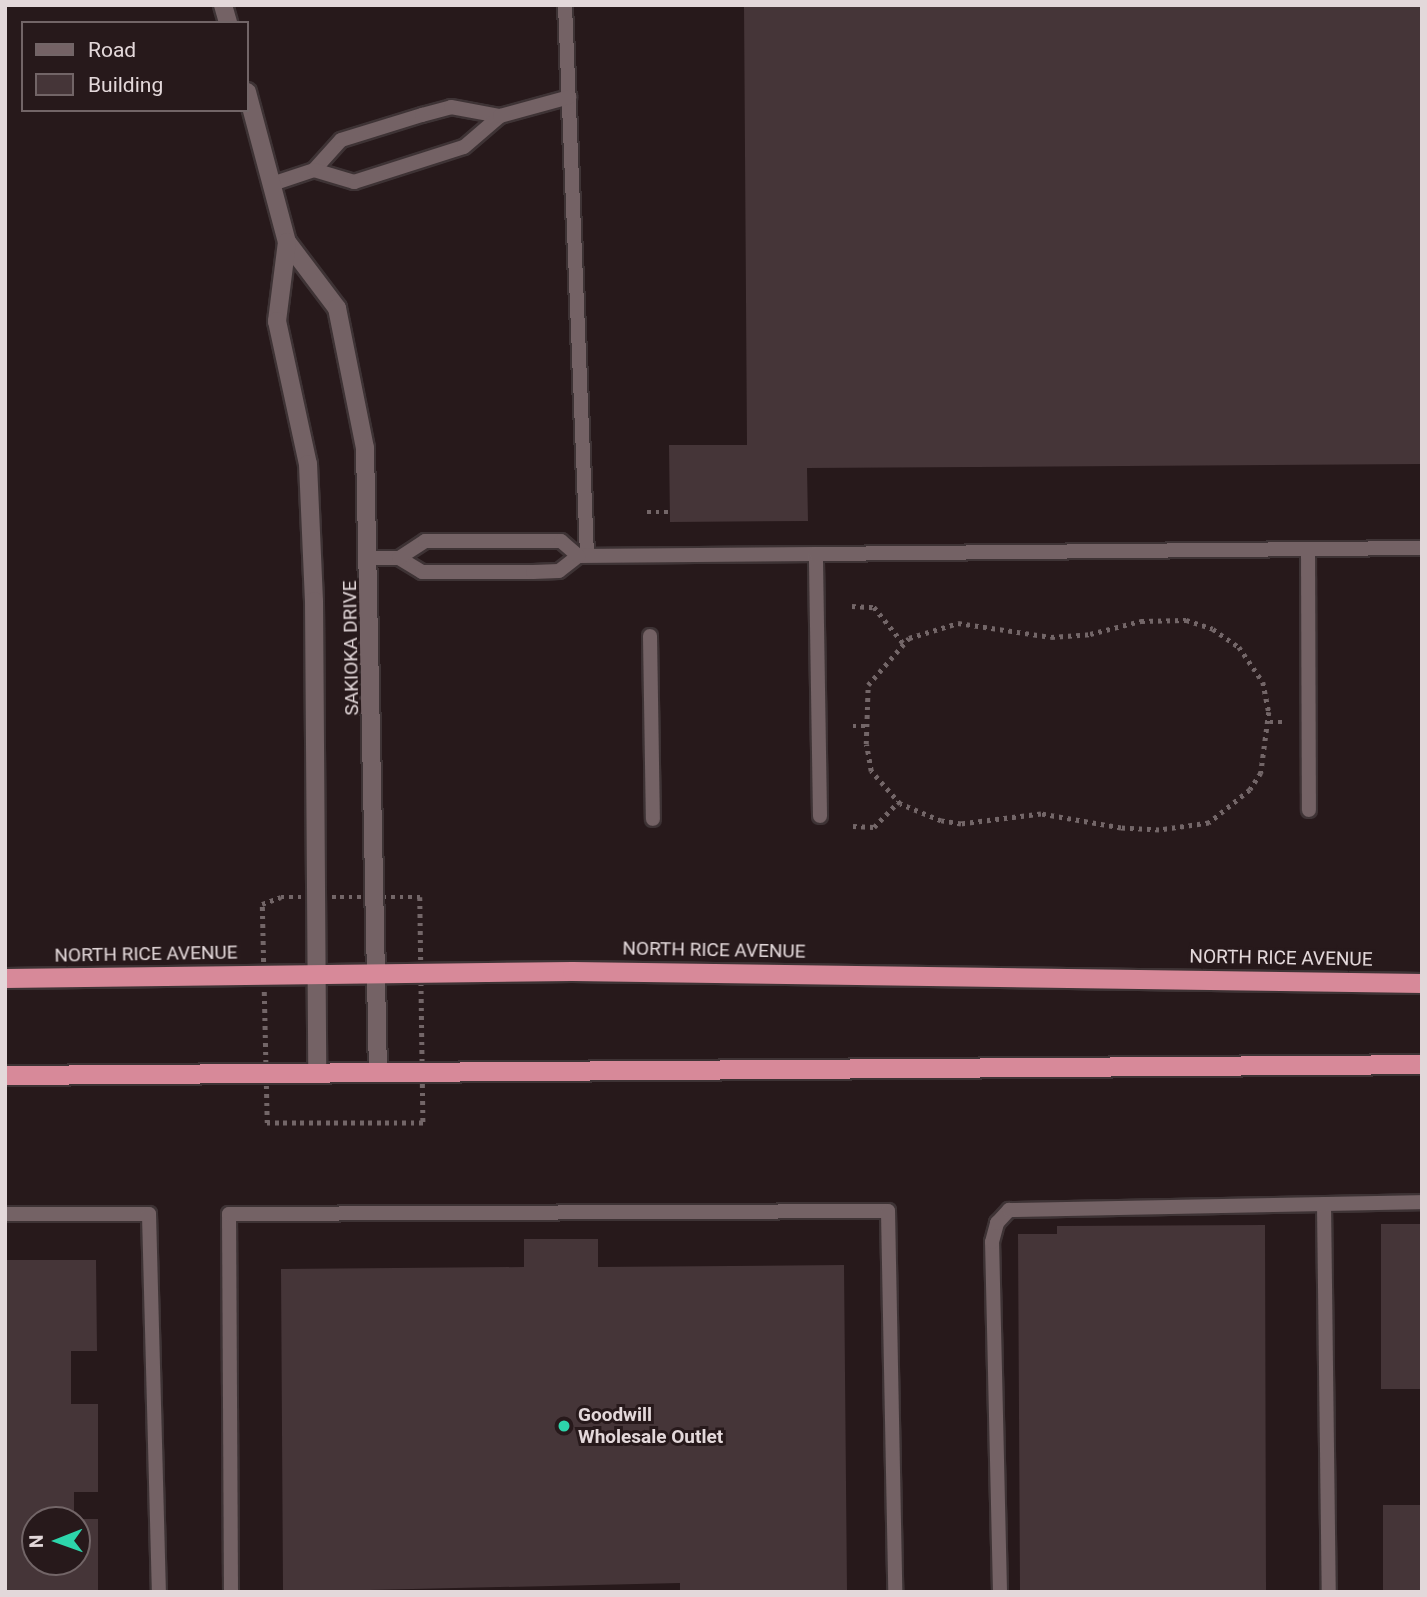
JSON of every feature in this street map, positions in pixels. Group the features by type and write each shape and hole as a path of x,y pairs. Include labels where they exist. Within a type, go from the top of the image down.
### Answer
{"highway":[{"name":"NORTH RICE AVENUE","path":"5,978 572,971 1422,983"},
{"path":"5,1075 1422,1064"}],"street":[{"name":"SAKIOKA DRIVE","path":"248,96 287,242 277,321 308,464 314,601 317,1073"},
{"name":"SAKIOKA DRIVE","path":"287,242 337,308 365,448 370,558 378,1072"}],"lane":[{"path":"565,5 583,556"},
{"path":"314,170 354,182 464,146 500,116 569,97"},
{"path":"272,184 314,170 341,140 422,115 451,107 500,116"},
{"path":"399,558 425,541 561,541 583,556"},
{"path":"370,558 399,558 422,572 519,572 559,571 583,556 1422,548"},
{"path":"1307,549 1309,810"},
{"path":"816,555 820,816"},
{"path":"650,636 653,818"},
{"path":"1000,1592 992,1242 997,1223 1009,1210 1422,1202"},
{"path":"1324,1204 1329,1592"},
{"path":"231,1592 229,1214 888,1211 895,1592"},
{"path":"5,1214 149,1214 159,1592"}],"path":[{"path":"647,512 670,512"},
{"path":"852,606 874,607 903,643"},
{"path":"1141,621 1197,622 1239,648 1256,670 1267,694 1270,722 1261,773 1250,790 1209,823 1192,827 1121,828 1041,814 961,824 928,818 898,802 872,771 866,726 868,685 903,643 927,630 958,623 1051,638 1090,634 1141,621"},
{"path":"853,726 866,726"},
{"path":"853,827 874,827 898,802"}],"building":[{"path":"744,5 1422,5 1422,464 807,468 808,521 670,522 669,445 747,445"},
{"path":"1381,1224 1422,1224 1422,1389 1381,1389"},
{"path":"1265,1225 1266,1592 1020,1592 1018,1234 1057,1234 1057,1226"},
{"name":"Goodwill Wholesale Outlet","path":"524,1239 598,1239 598,1267 844,1265 847,1592 680,1592 680,1583 283,1592 281,1269 524,1267"},
{"path":"5,1260 96,1260 97,1351 71,1351 71,1404 98,1404 98,1492 74,1492 74,1506 21,1506 21,1576 91,1576 91,1519 98,1519 98,1592 5,1592"},
{"path":"1383,1505 1422,1505 1422,1592 1383,1592"}],"place":[{"name":"Goodwill Wholesale Outlet","path":"564,1426"}]}
